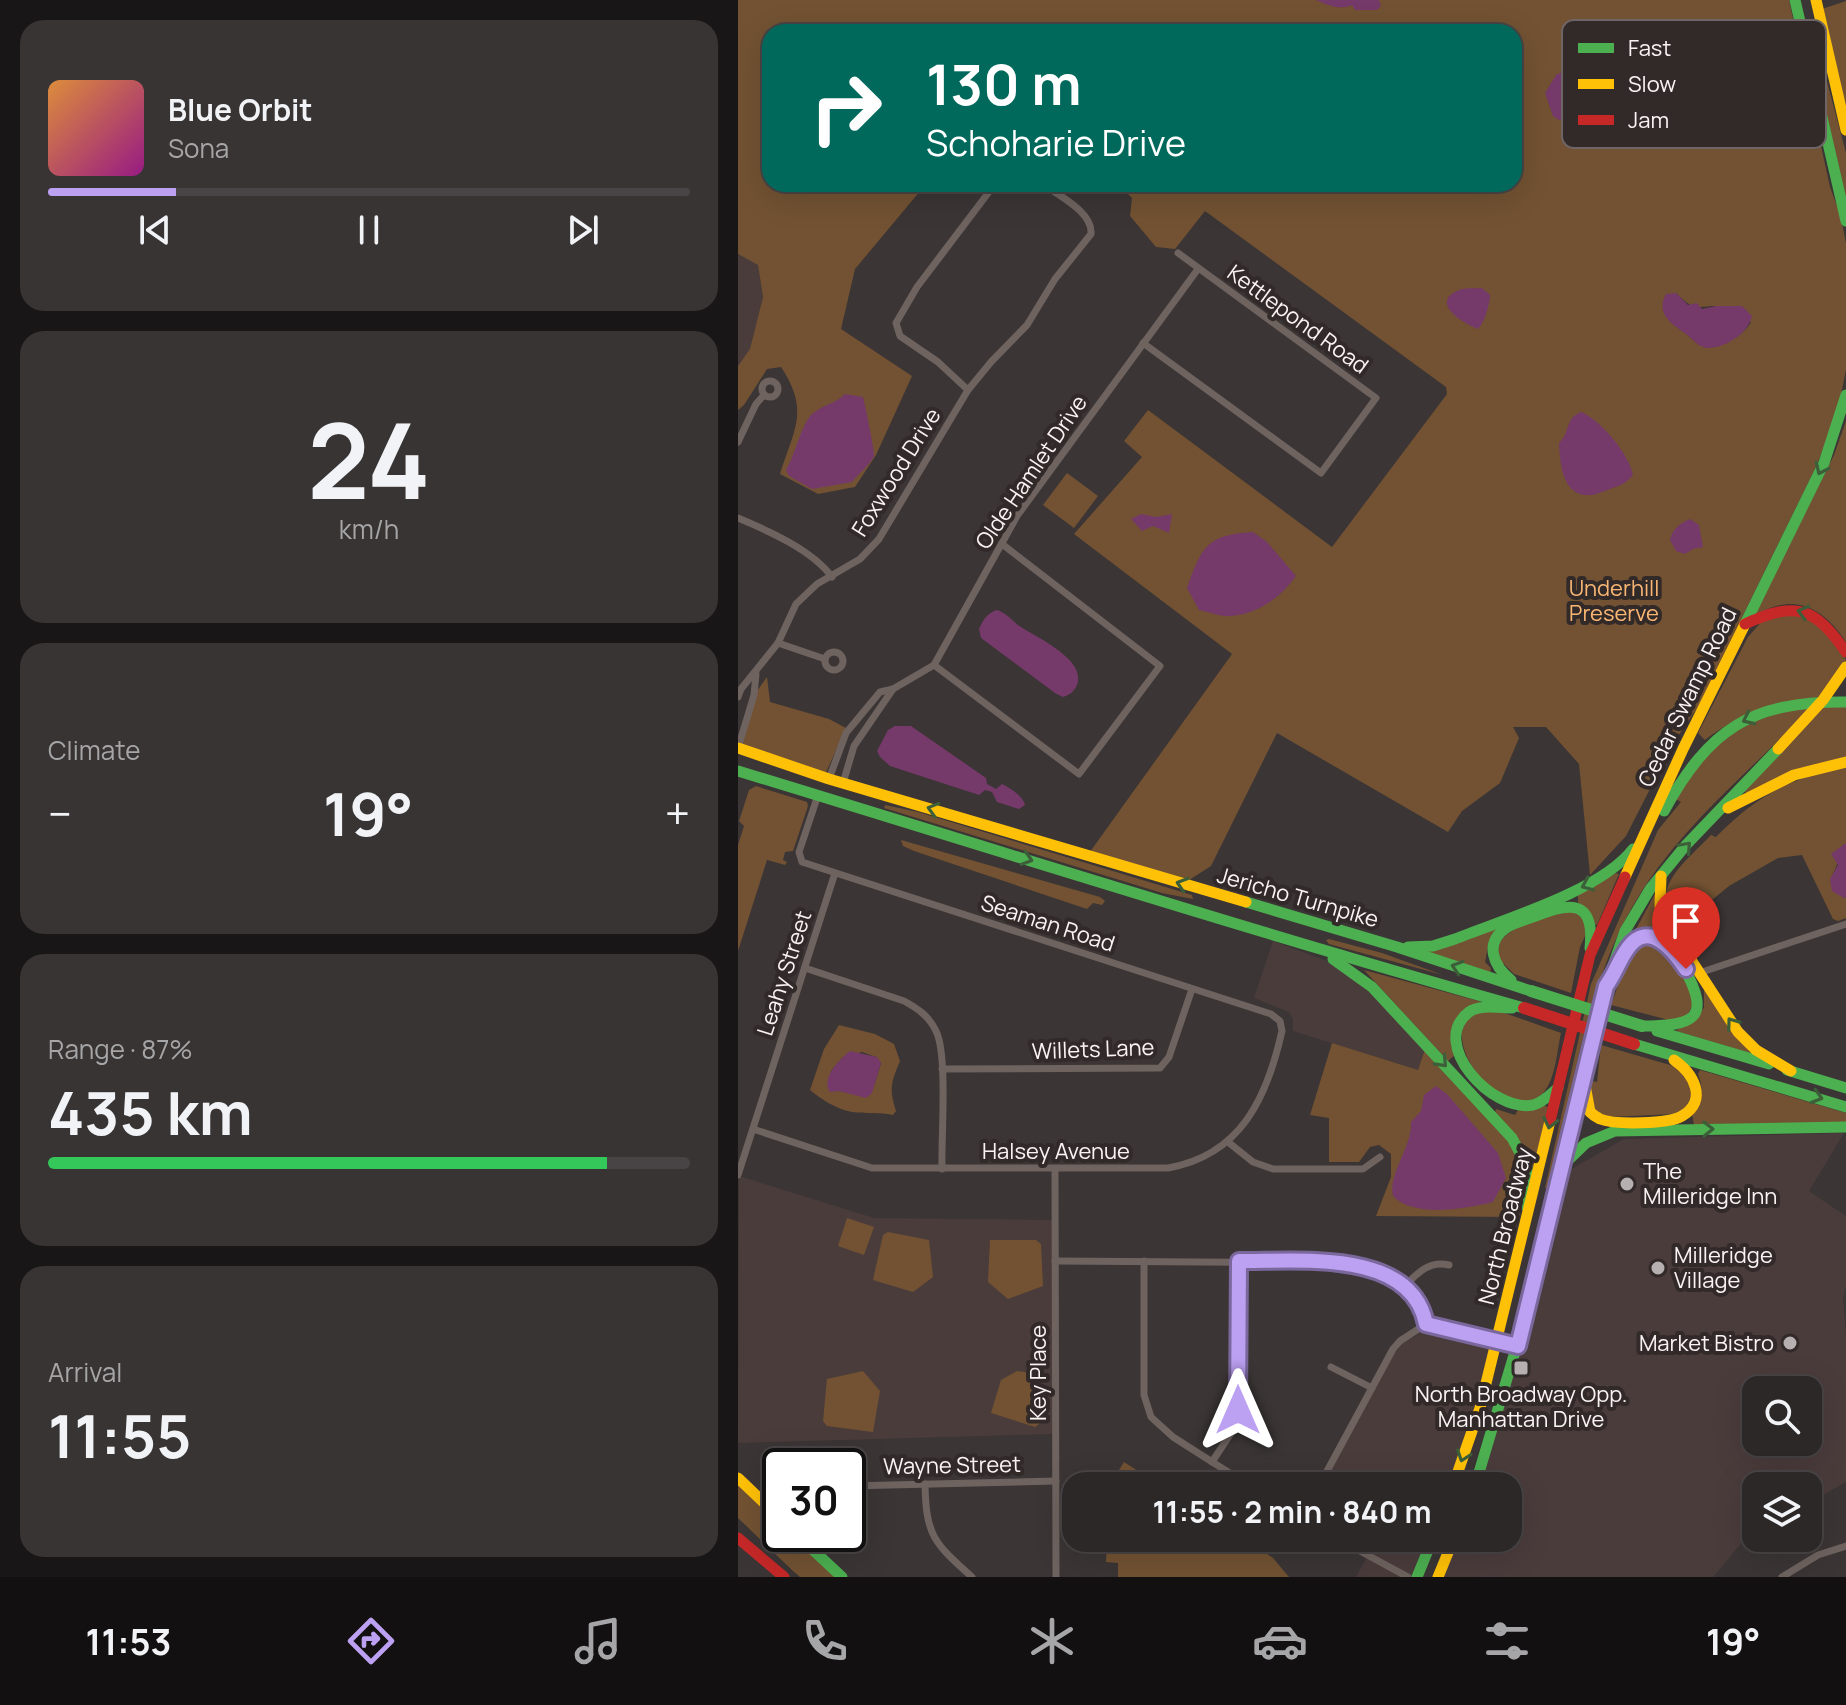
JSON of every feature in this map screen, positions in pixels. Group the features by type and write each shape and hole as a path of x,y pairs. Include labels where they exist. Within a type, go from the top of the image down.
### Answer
{"main road":[{"path":"1795,0 1799,20"},
{"path":"1816,0 1821,20"},
{"path":"1826,43 1846,130"},
{"path":"1826,138 1846,221"},
{"name":"Cedar Swamp Road","path":"1573,1019 1590,955 1683,749 1824,463 1845,402"},
{"path":"1745,624 1781,609 1808,612 1829,626 1846,652"},
{"path":"1479,1472 1536,1280 1560,1168 1585,1080 1606,986 1625,931 1650,889 1823,700 1846,667"},
{"path":"1573,1019 1647,845 1689,766 1713,740 1748,718 1786,705 1823,700 1846,702"},
{"name":"Jericho Turnpike","path":"738,748 829,779 1397,947 1846,1088"},
{"path":"1718,813 1794,775 1846,762"},
{"name":"Jericho Turnpike","path":"738,771 1324,952 1524,1008 1846,1107"},
{"path":"1397,947 1433,946 1593,883 1626,858 1644,834"},
{"path":"1661,876 1660,906 1667,923 1738,1032 1756,1050 1791,1071"},
{"path":"1531,991 1502,974 1492,957 1493,946 1506,928 1559,907 1573,906 1582,910 1590,923 1590,955"},
{"path":"1253,929 1261,907"},
{"path":"1606,986 1631,943 1651,937 1671,946 1697,987 1698,1004 1694,1014 1684,1023 1642,1026"},
{"path":"1324,952 1372,987 1512,1138 1527,1166 1525,1200 1528,1217"},
{"path":"1524,1008 1478,1009 1468,1014 1460,1022 1457,1036 1461,1057 1480,1087 1507,1103 1528,1106 1558,1088"},
{"name":"North Broadway","path":"1458,1472 1480,1408 1573,1019"},
{"path":"1585,1080 1590,1112 1599,1119 1614,1122 1676,1119 1691,1108 1696,1083 1687,1069 1665,1053"},
{"path":"1560,1168 1580,1145 1595,1136 1615,1131 1846,1127"},
{"path":"738,1478 762,1501"},
{"path":"738,1539 777,1577"},
{"path":"738,1539 784,1577"},
{"path":"815,1552 842,1577"},
{"path":"1417,1577 1427,1552"},
{"path":"1438,1577 1448,1552"}],"street":[{"path":"968,390 938,362 900,336 896,323 917,287 989,192"},
{"name":"Foxwood Drive","path":"738,697 778,643 796,604 817,584 860,559 879,539 968,390 1027,325 1055,279 1091,234 1092,226 1084,214 1054,192"},
{"name":"Kettlepond Road","path":"1143,343 1321,473 1376,398 1178,253"},
{"name":"Olde Hamlet Drive","path":"934,665 1017,516 1198,269"},
{"path":"738,442 756,404 764,395"},
{"path":"738,518 796,548 825,567 832,577"},
{"path":"829,779 846,733 880,692 893,689 934,665 1079,774 1160,666 1002,544"},
{"path":"778,643 825,659"},
{"name":"Foxwood Drive","path":"738,748 754,695 756,674"},
{"path":"843,783 856,742 893,689"},
{"name":"Seaman Road","path":"818,795 799,859 1271,1014 1282,1026"},
{"name":"Leahy Street","path":"738,1175 835,873"},
{"path":"1699,973 1846,924"},
{"path":"805,968 904,1001 918,1009 937,1033 942,1069 942,1169"},
{"name":"Willets Lane","path":"942,1069 1160,1068 1169,1057 1192,989"},
{"name":"Halsey Avenue","path":"753,1129 872,1168 1168,1168 1194,1162 1228,1142 1250,1119 1259,1101 1282,1026"},
{"path":"1228,1142 1253,1162 1273,1169 1363,1169 1380,1157"},
{"name":"Key Place","path":"1055,1169 1056,1577"},
{"path":"1055,1261 1350,1263 1384,1274 1405,1286 1420,1304 1426,1324"},
{"path":"1144,1261 1146,1405 1159,1427 1228,1472"},
{"path":"1212,1462 1233,1430 1238,1410 1239,1261"},
{"path":"1405,1286 1424,1269 1440,1263 1449,1265"},
{"path":"1327,1472 1400,1341 1426,1324 1518,1346"},
{"path":"1331,1367 1372,1388"},
{"name":"Wayne Street","path":"866,1486 1056,1481"},
{"path":"925,1484 929,1529 936,1542 972,1577"},
{"path":"1782,1577 1818,1555 1846,1546"},
{"path":"1362,1552 1408,1577"}],"shaded area":[{"path":"1316,0 1379,0 1381,6 1377,10 1355,10 1352,5 1338,7"},
{"path":"1562,72 1562,119 1559,120 1553,116 1545,93 1556,75"},
{"path":"738,254 758,265 763,297 750,350 738,366"},
{"path":"1482,288 1490,299 1478,329 1453,313 1447,302 1449,296 1460,290"},
{"path":"1676,293 1688,305 1697,303 1702,309 1742,306 1752,316 1750,322 1741,334 1728,343 1714,348 1704,347 1664,313 1666,294"},
{"path":"845,394 863,397 874,456 852,482 812,489 789,476 786,470 811,415"},
{"path":"1581,412 1597,422 1613,439 1626,457 1633,475 1620,485 1592,495 1574,491 1568,485 1561,466 1559,443 1572,418"},
{"path":"1141,514 1156,517 1172,514 1169,533 1153,526 1142,531 1131,519"},
{"path":"1690,519 1699,525 1703,547 1685,554 1676,551 1670,540 1677,527"},
{"path":"1253,532 1267,542 1296,576 1276,598 1251,612 1227,616 1199,610 1187,588 1202,553 1208,545 1225,536"},
{"path":"997,610 1067,658 1078,675 1073,691 1063,697 1055,693 981,638 979,629 982,623"},
{"path":"895,726 911,726 986,778 987,784 996,789 1002,784 1012,790 1025,805 1019,809 997,802 992,792 985,790 979,795 890,766 877,751 888,730"},
{"path":"1846,843 1844,898 1832,891 1830,879 1838,865 1831,854"},
{"path":"1273,941 1348,972 1426,1045 1418,1070 1293,1031 1293,1019 1289,1012 1254,998"},
{"path":"850,1051 877,1057 881,1063 872,1093 866,1098 839,1091 830,1092 828,1087 832,1070"},
{"path":"1436,1086 1447,1094 1498,1153 1506,1178 1493,1202 1440,1210 1413,1207 1393,1196 1394,1178 1408,1141 1411,1122 1421,1111 1424,1095"},
{"path":"1844,1133 1809,1191 1846,1216 1846,1286 1843,1298 1846,1334 1846,1482 1822,1496 1822,1472 1742,1472 1742,1542 1713,1577 1438,1577 1448,1552 1522,1552 1522,1472 1479,1472 1502,1400 1536,1314 1566,1172 1624,1139"},
{"path":"739,1176 874,1218 1054,1220 1054,1434 738,1443"},
{"path":"1427,1329 1491,1342 1479,1392 1453,1472 1331,1472 1394,1354 1402,1344"},
{"path":"1421,1552 1411,1577 1356,1577 1369,1553"}],"green space":[{"name":"Underhill Preserve","path":"738,0 1789,0 1793,20 1562,20 1562,148 1821,148 1846,244 1846,369 1832,429 1814,471 1698,707 1674,742 1626,836 1590,875 1579,764 1546,727 1513,727 1519,738 1500,783 1462,811 1448,832 1277,733 1211,866 1183,884 1087,856 1232,654 1074,534 1142,457 1124,441 1148,410 1332,547 1447,394 1446,387 1205,211 1175,249 1156,247 1130,216 1132,198 1126,192 1522,192 1522,24 762,24 762,192 919,192 855,269 841,329 912,376 876,455 855,487 818,494 780,474 797,420 795,396 781,367 767,369 738,410 738,366 750,349 763,297 758,265 738,254","holes":["1676,293 1696,307 1733,306 1751,322 1729,340 1699,345 1683,331"]},
{"path":"1846,1 1846,105 1826,35 1826,20 1822,20 1819,10"},
{"path":"1826,78 1846,153 1846,198 1826,111"},
{"path":"1846,421 1846,642 1828,620 1808,607 1784,604 1758,614 1756,612 1834,455"},
{"path":"1067,473 1098,496 1074,528 1043,505"},
{"path":"1779,613 1803,616 1820,625 1846,660 1820,697 1746,716 1705,740 1698,733 1748,637 1762,621"},
{"path":"767,677 770,702 829,719 846,728 824,777 738,748 754,695"},
{"path":"1824,705 1846,707 1846,757 1785,774 1746,793 1744,790"},
{"path":"1808,706 1809,710 1677,844 1640,894 1622,926 1595,994 1553,1172 1548,1189 1545,1188 1591,984 1658,830 1681,802 1674,798 1698,762 1725,738 1765,718"},
{"path":"1846,767 1846,843 1831,879 1846,897 1846,918 1833,919 1802,855 1778,858 1729,886 1679,927 1666,901 1667,889 1680,866 1711,835 1716,837 1745,810 1775,791 1808,777"},
{"path":"756,786 807,802 808,806 793,851 785,852 785,865 767,860 738,951 738,845 744,826 739,821 749,790"},
{"path":"885,805 918,812 1192,895 1193,899 1162,893 884,808"},
{"path":"901,840 1105,901 1102,905 1093,903 1087,909 914,851 903,846"},
{"path":"1619,874 1597,925 1594,924 1578,902 1578,894"},
{"path":"1656,892 1665,925 1657,933 1638,934 1635,931"},
{"path":"1565,909 1574,910 1585,918 1586,934 1580,947 1571,993 1514,974 1504,964 1499,964 1499,945 1509,933"},
{"path":"1503,923 1489,942 1485,962 1491,968 1490,973 1420,950"},
{"path":"1326,940 1382,953 1443,975 1329,944"},
{"path":"1653,941 1668,949 1695,1000 1686,1018 1669,1024 1665,1019 1611,1005 1631,949"},
{"path":"1364,970 1482,1002 1469,1007 1456,1054 1448,1061"},
{"path":"1704,987 1750,1053 1676,1031 1704,1008"},
{"path":"1499,1011 1561,1033 1551,1080 1543,1093 1528,1102 1511,1100 1495,1091 1468,1060 1462,1042 1464,1026 1474,1014"},
{"path":"839,1025 875,1034 894,1044 900,1061 892,1086 896,1111 893,1115 847,1111 810,1090 824,1049","holes":["862,1052 876,1057 881,1063 874,1086 867,1096 833,1090 831,1071 842,1058"]},
{"path":"1332,1043 1418,1070 1425,1049 1494,1124 1517,1155 1525,1180 1519,1217 1376,1216 1391,1177 1391,1154 1379,1145 1370,1147 1359,1162 1329,1162 1329,1118 1310,1115"},
{"path":"1601,1045 1677,1067 1691,1082 1692,1095 1687,1107 1677,1114 1608,1117 1595,1111 1589,1093 1592,1081 1597,1082"},
{"path":"1700,1070 1846,1113 1846,1123 1694,1125 1692,1114 1701,1095"},
{"path":"1543,1105 1548,1107 1532,1175 1525,1148 1495,1113 1496,1109 1515,1115 1518,1110"},
{"path":"847,1218 874,1227 864,1255 838,1246"},
{"path":"888,1232 929,1240 933,1277 913,1292 873,1280 883,1235"},
{"path":"990,1240 1036,1240 1041,1244 1043,1286 1008,1299 988,1282"},
{"path":"863,1371 880,1391 873,1432 827,1426 823,1421 827,1379"},
{"path":"1017,1371 1040,1374 1040,1423 1035,1427 991,1413 1001,1380"},
{"path":"1124,1462 1139,1472 1118,1472"},
{"path":"738,1485 762,1507 762,1541 738,1518"},
{"path":"773,1552 809,1552 836,1577 800,1577"},
{"path":"1106,1552 1264,1552 1289,1577 1118,1577 1118,1563 1106,1562"}],"traffic: fast":[{"path":"1795,0 1800,20"},
{"path":"1826,134 1846,221"},
{"path":"1745,624 1824,463 1846,395"},
{"path":"1664,811 1698,759 1736,725 1784,707 1846,702"},
{"path":"1479,1472 1534,1288 1560,1168 1585,1080 1606,986 1625,931 1650,889 1686,845 1778,749"},
{"path":"738,771 1229,922 1524,1008"},
{"path":"1408,947 1433,946 1551,902 1599,878 1633,849"},
{"path":"1246,902 1531,991"},
{"path":"1511,980 1496,961 1493,947 1499,934 1517,923 1560,908 1578,909 1585,913 1589,921 1590,948"},
{"path":"1621,959 1631,943 1649,938 1661,940 1674,952 1693,985 1697,999 1693,1016 1674,1024 1642,1026"},
{"path":"1333,959 1372,987 1512,1138 1527,1166 1526,1206"},
{"path":"1531,991 1642,1026"},
{"path":"1512,1008 1484,1007 1469,1012 1458,1025 1456,1041 1460,1057 1484,1087 1517,1105 1536,1104 1558,1088"},
{"path":"1657,1031 1769,1064"},
{"path":"1634,1044 1846,1107"},
{"path":"1787,1070 1846,1088"},
{"path":"1562,1166 1586,1143 1615,1131 1846,1127"},
{"path":"815,1552 842,1577"},
{"path":"1417,1577 1427,1552"}],"traffic: slow":[{"path":"1816,0 1821,20"},
{"path":"1826,43 1846,130"},
{"path":"1625,877 1683,749 1745,624"},
{"path":"1778,749 1823,700 1846,667"},
{"path":"738,748 829,779 1246,902"},
{"path":"1728,808 1794,775 1846,762"},
{"path":"1661,876 1660,906 1667,923 1738,1032 1756,1050 1791,1071"},
{"path":"1585,1085 1590,1112 1600,1119 1642,1123 1675,1119 1690,1110 1696,1095 1692,1079 1674,1060"},
{"path":"1458,1472 1480,1408 1550,1121"},
{"path":"738,1478 762,1501"},
{"path":"1438,1577 1448,1552"}],"traffic: jam":[{"path":"1745,624 1778,612 1803,612 1824,625 1846,652"},
{"path":"1550,1121 1590,955 1625,877"},
{"path":"1524,1008 1634,1044"},
{"path":"738,1538 784,1577"}],"place":[{"name":"The Milleridge Inn","path":"1627,1184"},
{"name":"Milleridge Village","path":"1658,1268"},
{"name":"Market Bistro","path":"1790,1343"},
{"name":"North Broadway Opp. Manhattan Drive","path":"1521,1368"}],"route":[{"path":"1238,1410 1239,1261 1350,1263 1384,1274 1405,1286 1416,1296 1426,1324 1518,1346 1606,986 1631,943 1644,938 1651,937 1671,946 1686,969"}]}
